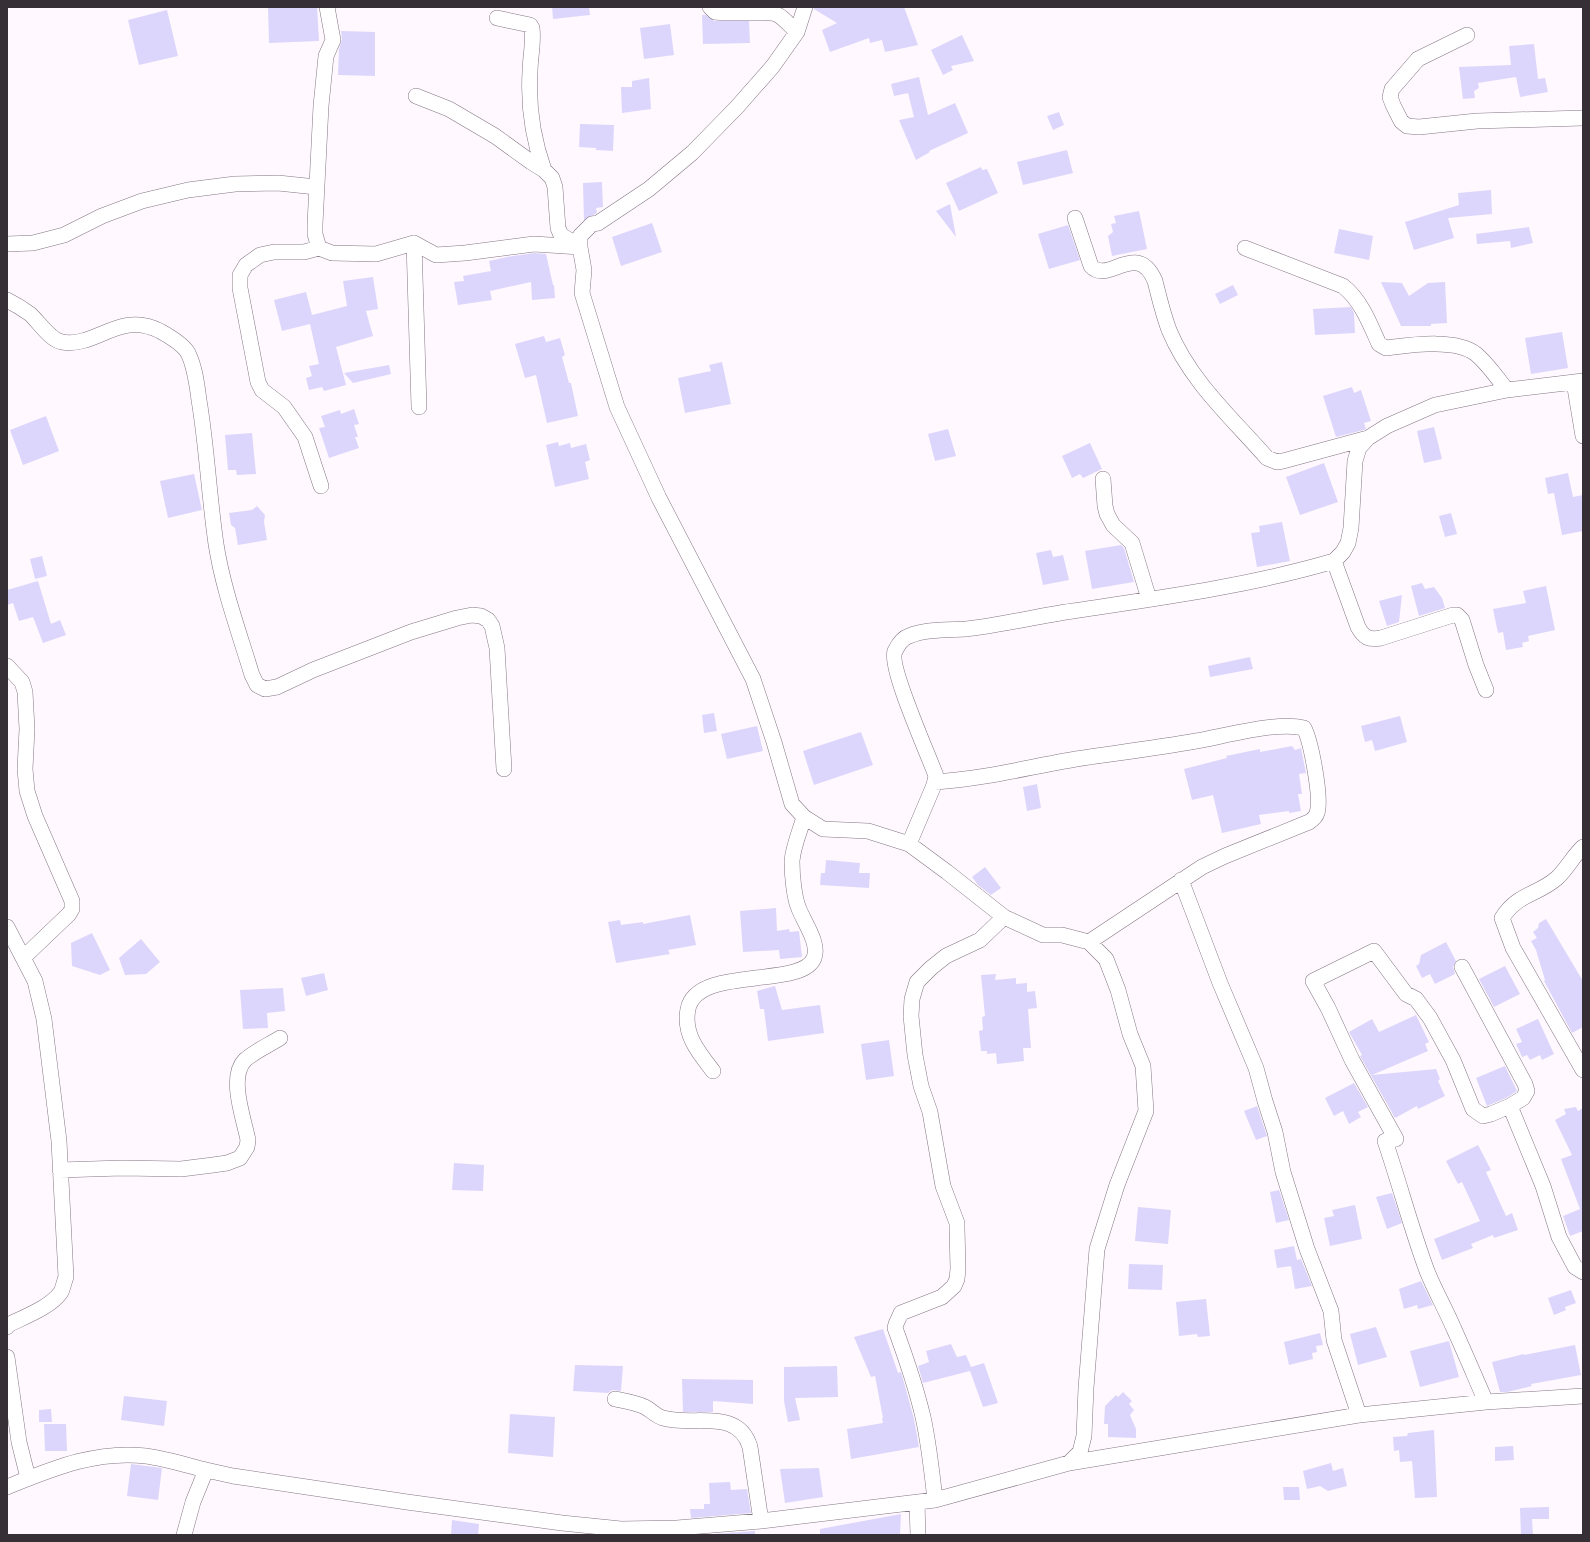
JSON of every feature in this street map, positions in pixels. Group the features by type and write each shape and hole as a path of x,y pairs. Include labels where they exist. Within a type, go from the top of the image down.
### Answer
{"street":[{"path":"319,248 316,234 316,187 320,106 325,75 326,56 333,40 327,7"},
{"path":"710,7 715,12 721,13 776,11 797,32"},
{"path":"805,7 797,32 773,66 737,107 692,153 649,189 598,223 592,224 580,236 580,247 584,270 582,292 617,407 659,498 753,679 774,742 792,804 804,817 823,829 868,831 909,844 1004,917 1043,936 1062,935 1089,942 1106,959 1118,990 1130,1034 1143,1066 1146,1111 1117,1185 1097,1249 1086,1388 1084,1436 1080,1452 1068,1463"},
{"path":"497,18 530,25 532,28 530,99 536,142 544,170"},
{"path":"1467,35 1418,59 1392,89 1390,97 1392,105 1401,121 1407,126 1419,127 1477,121 1583,118"},
{"path":"416,96 449,109 495,136 544,170 552,178 555,186 558,228 561,235 580,247"},
{"path":"7,244 33,243 64,235 102,216 142,201 188,190 235,184 278,183 316,187"},
{"path":"1075,218 1090,266 1093,269 1106,271 1126,262 1132,262 1144,266 1151,273 1155,280 1170,331 1189,366 1208,394 1266,458 1277,462 1283,462 1368,438"},
{"path":"321,486 306,437 284,407 262,390 258,382 240,288 240,275 246,265 260,255 274,252 304,252 319,248 332,253 376,254 414,243 436,255 465,253 534,244 580,247"},
{"path":"414,243 419,407"},
{"path":"1245,248 1343,286 1351,292 1358,301 1379,344 1386,348 1451,344 1469,349 1477,355 1507,390"},
{"path":"7,300 30,315 46,331 59,341 75,343 125,325 143,324 159,330 174,339 188,353 195,376 203,422 212,513 221,573 252,675 257,685 266,689 277,687 334,662 411,632 457,618 472,615 482,616 488,620 492,626 497,648 504,769"},
{"path":"909,844 935,782 936,776 905,696 895,663 894,653 900,642 908,636 985,627 1037,616 1226,587 1334,561 1348,543 1351,528 1355,461 1359,448 1368,438 1387,426 1435,405 1507,390 1578,382 1583,436"},
{"path":"1103,479 1107,514 1113,525 1132,543 1149,599"},
{"path":"1334,561 1358,627 1361,633 1368,639 1372,640 1381,638 1453,615 1459,616 1462,620 1476,665 1486,690"},
{"path":"7,666 22,682 25,692 27,729 25,769 27,791 72,901 72,909 68,914 24,957"},
{"path":"935,782 990,776 1075,760 1286,725 1304,728 1308,734 1312,750 1317,788 1318,809 1314,818 1309,822 1225,856 1202,867 1089,942"},
{"path":"713,1071 696,1049 688,1034 686,1019 689,1004 696,995 719,983 791,973 806,967 814,958 815,946 811,933 798,907 792,861 804,817"},
{"path":"1583,847 1557,878 1524,896 1508,909 1502,918 1513,948 1583,1070"},
{"path":"1181,880 1220,983 1256,1068 1275,1132 1283,1172 1307,1249 1331,1311 1334,1340 1360,1415"},
{"path":"935,1500 929,1450 923,1417 896,1324 901,1313 942,1297 954,1286 958,1269 957,1223 943,1186 930,1112 921,1086 915,1055 911,1016 912,999 917,982 931,968 946,956 980,940 1004,917"},
{"path":"7,927 36,981 44,1019 56,1112 66,1246 66,1277 61,1292 37,1311 8,1325 7,1327"},
{"path":"1462,967 1525,1084 1527,1091 1523,1098 1510,1106 1482,1116 1473,1109 1453,1060 1430,1018 1416,999 1406,994 1374,951 1313,981 1328,1008 1352,1060 1396,1139 1385,1141 1416,1240 1432,1282 1486,1402"},
{"path":"60,1170 116,1168 181,1169 227,1162 240,1158 246,1150 248,1140 236,1082 238,1072 244,1061 250,1056 280,1038"},
{"path":"1510,1106 1543,1186 1559,1238 1575,1267 1583,1272"},
{"path":"7,1357 19,1442 28,1478"},
{"path":"7,1487 47,1470 68,1464 104,1456 126,1455 166,1460 233,1476 399,1501 562,1523 621,1529 676,1532 935,1500 1068,1463 1360,1415 1486,1402 1583,1396"},
{"path":"615,1399 646,1407 662,1418 721,1422 735,1425 747,1437 750,1446 761,1521"},
{"path":"184,1535 193,1502 206,1470"},
{"path":"917,1503 918,1535"}],"building":[{"path":"268,7 317,7 319,41 269,43"},
{"path":"552,7 589,7 590,15 553,19"},
{"path":"814,7 904,7 918,45 885,52 882,40 870,43 869,38 830,52 822,30 837,23 814,9"},
{"path":"167,10 178,56 139,65 128,20"},
{"path":"702,15 706,15 714,21 749,21 750,43 703,44"},
{"path":"670,24 674,55 644,59 640,28"},
{"path":"341,31 375,32 375,76 338,75 339,49 342,39"},
{"path":"962,35 974,61 951,66 953,70 943,75 931,50"},
{"path":"1534,44 1538,79 1545,78 1548,92 1520,97 1516,77 1478,83 1479,88 1474,91 1475,98 1463,99 1459,67 1511,65 1509,46"},
{"path":"919,77 928,115 955,103 968,133 929,151 930,152 916,160 899,120 914,117 908,93 894,96 891,84"},
{"path":"649,78 651,109 622,113 621,87 632,87 632,81"},
{"path":"1059,112 1064,125 1053,130 1047,116"},
{"path":"580,124 614,125 613,151 579,147"},
{"path":"1067,150 1073,173 1023,185 1017,162"},
{"path":"981,167 982,170 987,169 998,193 959,211 946,183"},
{"path":"602,182 603,207 596,208 597,213 584,220 583,183"},
{"path":"1491,190 1492,214 1448,218 1454,238 1414,250 1405,222 1459,205 1458,193"},
{"path":"950,204 956,237 936,211"},
{"path":"1139,211 1147,249 1112,256 1108,236 1113,232 1111,224 1116,223 1114,216"},
{"path":"652,223 662,252 621,266 612,237"},
{"path":"1068,225 1080,260 1049,269 1038,234"},
{"path":"1529,227 1533,243 1511,248 1510,241 1477,244 1476,234"},
{"path":"1339,229 1373,236 1369,260 1334,253"},
{"path":"534,253 546,254 554,285 555,298 532,300 531,282 490,291 492,300 458,305 454,282 464,281 463,276 491,271 489,261"},
{"path":"373,277 378,309 366,311 373,336 336,347 346,385 324,391 322,387 309,390 306,378 312,376 309,366 319,364 310,324 282,331 274,300 306,292 312,315 347,306 343,281"},
{"path":"1381,282 1402,283 1409,296 1428,283 1445,282 1447,323 1431,324 1431,326 1401,326"},
{"path":"1233,285 1238,295 1220,304 1215,294"},
{"path":"1351,307 1354,313 1355,333 1315,335 1313,309"},
{"path":"1562,332 1568,368 1531,374 1525,338"},
{"path":"544,336 546,342 560,338 565,355 562,357 569,383 571,383 578,416 547,423 536,375 525,378 515,344"},
{"path":"722,362 731,404 685,413 678,378 711,371 709,365"},
{"path":"389,365 391,374 353,383 344,373"},
{"path":"1352,387 1354,393 1361,390 1371,421 1364,423 1366,429 1364,430 1336,437 1323,396"},
{"path":"354,409 359,424 354,425 358,437 355,437 359,448 329,458 319,428 325,427 321,416 340,410 341,414"},
{"path":"46,416 59,451 23,465 10,430"},
{"path":"1434,427 1442,459 1424,463 1417,431"},
{"path":"948,429 956,456 935,461 928,434"},
{"path":"252,433 256,474 237,475 236,470 228,470 225,435"},
{"path":"558,442 559,446 570,443 571,448 586,444 590,460 585,462 589,479 555,487 546,445"},
{"path":"1090,443 1102,469 1083,478 1080,474 1072,478 1062,456"},
{"path":"1324,463 1338,502 1300,515 1286,477"},
{"path":"1568,473 1573,497 1583,495 1583,531 1562,535 1554,493 1548,494 1545,478"},
{"path":"194,474 202,510 168,518 160,481"},
{"path":"257,506 265,515 264,522 267,540 238,545 235,528 231,525 229,513 252,510"},
{"path":"1451,513 1457,534 1445,537 1439,516"},
{"path":"1282,522 1290,561 1257,567 1251,533 1260,532 1259,526"},
{"path":"1121,545 1124,548 1134,582 1092,589 1085,551"},
{"path":"1051,550 1053,557 1063,555 1069,580 1043,585 1036,553"},
{"path":"42,556 47,576 35,579 30,559"},
{"path":"38,581 51,624 60,620 66,635 43,643 33,617 19,621 13,603 7,605 7,590"},
{"path":"1422,583 1425,589 1434,587 1442,598 1445,608 1419,616 1411,586"},
{"path":"1546,586 1555,630 1528,636 1529,641 1522,643 1523,647 1506,650 1503,632 1498,633 1493,609 1526,603 1523,591"},
{"path":"1402,595 1399,622 1387,626 1379,601"},
{"path":"1250,657 1253,669 1210,677 1208,666"},
{"path":"714,713 717,731 704,733 702,715"},
{"path":"1400,716 1407,742 1375,751 1372,740 1365,742 1361,726"},
{"path":"757,726 763,751 727,759 721,734"},
{"path":"861,732 873,765 814,785 803,751"},
{"path":"1292,746 1295,750 1301,748 1306,773 1299,774 1302,794 1298,794 1301,811 1259,815 1261,824 1222,833 1213,795 1192,800 1184,769 1227,758 1226,756 1260,749 1260,752"},
{"path":"1037,784 1041,808 1027,811 1023,787"},
{"path":"826,860 860,863 859,873 870,873 869,888 820,885 821,873 825,873"},
{"path":"985,867 1001,888 991,895 978,885 972,877"},
{"path":"776,908 777,931 789,929 790,932 799,931 802,957 780,959 779,950 743,952 740,911"},
{"path":"690,915 696,945 668,950 670,954 616,963 608,922 620,920 621,925 643,922 643,924"},
{"path":"1546,919 1583,981 1583,1027 1572,1033 1544,981 1545,980 1536,950 1531,941 1537,938 1533,932 1538,928 1539,923"},
{"path":"92,933 110,970 100,975 72,966 71,943"},
{"path":"141,939 160,962 146,974 125,975 119,958"},
{"path":"1446,942 1456,961 1453,967 1455,974 1435,984 1430,974 1422,978 1416,966 1419,964 1421,955"},
{"path":"1505,966 1520,994 1494,1007 1479,979"},
{"path":"324,973 328,990 306,996 301,978"},
{"path":"996,974 995,980 1016,978 1016,984 1027,983 1027,992 1035,991 1037,1008 1028,1009 1031,1048 1023,1048 1024,1061 997,1064 996,1053 987,1054 987,1051 981,1051 979,1031 983,1030 982,1017 985,1016 981,975"},
{"path":"775,986 782,1010 820,1005 824,1033 768,1041 764,1009 760,1009 757,991"},
{"path":"283,988 285,1011 267,1013 268,1028 243,1029 240,990"},
{"path":"1416,1015 1429,1042 1425,1044 1428,1051 1372,1075 1436,1069 1440,1079 1438,1081 1445,1096 1418,1109 1417,1106 1395,1118 1360,1056 1362,1055 1349,1032 1372,1019 1379,1032"},
{"path":"1538,1019 1554,1054 1542,1060 1540,1055 1530,1060 1527,1055 1522,1057 1516,1044 1522,1042 1516,1029"},
{"path":"889,1040 894,1076 866,1080 861,1044"},
{"path":"1505,1066 1517,1091 1506,1098 1487,1106 1476,1078"},
{"path":"1354,1083 1368,1107 1358,1112 1361,1117 1349,1124 1343,1111 1334,1116 1325,1098"},
{"path":"1257,1106 1267,1136 1256,1140 1244,1111"},
{"path":"1576,1107 1578,1111 1583,1108 1583,1231 1570,1236 1563,1216 1580,1209 1561,1159 1572,1155 1555,1120 1566,1114 1564,1109"},
{"path":"1478,1145 1491,1170 1486,1172 1506,1216 1512,1213 1518,1230 1494,1238 1493,1235 1471,1244 1473,1248 1442,1260 1434,1239 1480,1221 1462,1182 1458,1184 1446,1161"},
{"path":"454,1163 484,1165 483,1191 452,1190"},
{"path":"1279,1190 1289,1220 1276,1223 1270,1192"},
{"path":"1392,1193 1402,1223 1387,1229 1376,1197"},
{"path":"1355,1205 1362,1239 1330,1246 1324,1218 1334,1216 1332,1210"},
{"path":"1138,1207 1171,1210 1168,1244 1135,1241"},
{"path":"1294,1246 1297,1260 1301,1259 1312,1286 1295,1289 1291,1266 1277,1268 1274,1250"},
{"path":"1129,1264 1163,1265 1162,1290 1128,1289"},
{"path":"1421,1281 1433,1305 1418,1309 1417,1305 1404,1309 1399,1289"},
{"path":"1571,1290 1576,1303 1565,1307 1566,1310 1554,1315 1548,1298"},
{"path":"1206,1299 1210,1336 1198,1337 1197,1334 1179,1336 1176,1302"},
{"path":"1376,1327 1387,1357 1358,1365 1350,1334"},
{"path":"883,1329 898,1373 901,1372 914,1419 919,1447 851,1459 847,1429 883,1423 875,1376 871,1377 854,1337"},
{"path":"1320,1333 1323,1345 1316,1346 1317,1352 1312,1353 1313,1359 1289,1365 1284,1342"},
{"path":"1449,1341 1459,1377 1420,1387 1410,1351"},
{"path":"951,1344 957,1357 966,1355 971,1367 984,1363 998,1403 983,1407 970,1371 923,1383 918,1366 929,1362 926,1351"},
{"path":"1575,1345 1581,1375 1531,1384 1532,1386 1507,1392 1500,1392 1492,1362 1524,1354"},
{"path":"575,1365 623,1366 621,1391 612,1390 608,1393 573,1391"},
{"path":"837,1366 838,1397 795,1398 800,1420 788,1422 784,1401 784,1367"},
{"path":"682,1379 753,1380 753,1404 713,1401 713,1412 683,1412"},
{"path":"1123,1392 1132,1401 1129,1404 1134,1410 1130,1415 1136,1429 1136,1438 1108,1437 1108,1424 1104,1424 1105,1406 1116,1395 1118,1397"},
{"path":"124,1396 167,1401 164,1426 121,1420"},
{"path":"51,1409 52,1422 39,1422 39,1410"},
{"path":"510,1414 555,1417 553,1457 508,1453"},
{"path":"44,1424 66,1424 67,1451 45,1451"},
{"path":"1434,1430 1437,1497 1415,1498 1412,1461 1400,1462 1399,1450 1394,1451 1393,1437 1407,1436 1408,1433"},
{"path":"1513,1446 1514,1460 1495,1461 1495,1447"},
{"path":"1331,1463 1333,1471 1343,1468 1347,1486 1328,1491 1320,1486 1307,1489 1303,1471"},
{"path":"131,1464 162,1468 158,1500 127,1496"},
{"path":"819,1468 823,1497 785,1503 780,1469"},
{"path":"730,1482 731,1490 747,1489 751,1513 691,1518 690,1509 704,1509 704,1504 710,1504 709,1483"},
{"path":"1283,1487 1299,1487 1300,1500 1284,1500"},
{"path":"1549,1507 1549,1519 1532,1519 1533,1535 1521,1535 1520,1508"},
{"path":"901,1514 900,1535 820,1535 820,1529"},
{"path":"452,1520 479,1524 478,1535 451,1535"},
{"path":"755,1531 755,1535 701,1535"}]}
